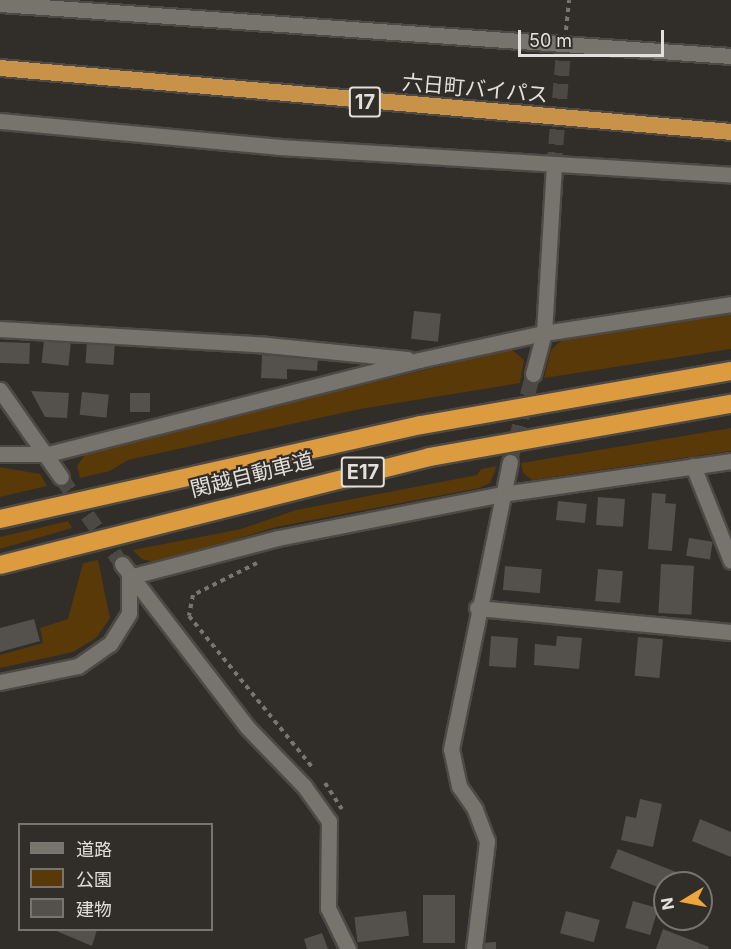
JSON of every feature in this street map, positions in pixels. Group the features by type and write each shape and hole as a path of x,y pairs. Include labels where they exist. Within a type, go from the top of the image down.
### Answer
{"highway":[{"name":"六日町バイパス","path":"0,68 731,132"},
{"name":"関越自動車道","path":"0,519 421,425 731,371"},
{"name":"関越自動車道","path":"0,566 176,517 429,457 731,404"}],"street":[{"path":"1,2 564,46 731,56"},
{"path":"0,121 554,167 731,176"},
{"path":"533,374 544,333 554,167"},
{"path":"0,454 48,454 419,360 544,333 731,304"},
{"path":"0,329 267,345 419,360"},
{"path":"0,390 48,454 61,477"},
{"path":"125,570 502,494 731,461"},
{"path":"474,949 488,842 476,809 459,786 451,749 477,608 510,462"},
{"path":"693,466 731,561"},
{"path":"0,682 78,666 110,645 129,613 125,570"},
{"path":"125,570 329,821 328,909 348,949"},
{"path":"477,608 731,632"}],"path":[{"path":"564,46 569,0"},
{"path":"278,538 273,555 193,595 189,616 341,802 343,820 329,821"}],"green space":[{"path":"731,309 731,349 544,378 551,350 565,337"},
{"path":"511,349 524,360 520,383 360,409 128,460 110,471 80,478 77,466 87,452"},
{"path":"731,428 731,451 532,480 523,473 521,463"},
{"path":"497,466 490,483 479,488 276,527 158,563 142,559 133,550 241,529 296,510 477,475 481,469"},
{"path":"0,467 40,474 47,486 0,497"},
{"path":"68,521 72,528 0,549 0,537"},
{"path":"98,560 110,618 96,638 73,652 0,668 0,655 43,643 40,628 68,619 83,563"}],"building":[{"path":"414,311 441,314 438,342 411,339"},
{"path":"44,340 71,343 68,366 42,363"},
{"path":"87,341 115,343 113,365 85,363"},
{"path":"0,342 30,343 29,364 0,363"},
{"path":"262,355 318,359 317,371 287,369 287,379 261,378"},
{"path":"31,391 69,393 67,418 45,417"},
{"path":"82,392 109,395 106,418 80,415"},
{"path":"130,393 150,393 150,412 130,412"},
{"path":"652,493 666,494 665,503 676,504 672,551 648,549"},
{"path":"598,497 625,499 623,527 596,525"},
{"path":"558,501 587,504 585,523 556,520"},
{"path":"689,538 713,542 710,560 686,556"},
{"path":"661,564 694,566 691,615 658,613"},
{"path":"505,566 542,569 540,593 503,590"},
{"path":"598,569 623,571 620,603 595,601"},
{"path":"34,619 40,641 0,652 0,628"},
{"path":"491,636 518,638 516,668 489,666"},
{"path":"557,636 582,638 579,669 534,665 535,644 556,646"},
{"path":"638,637 663,639 660,678 635,676"},
{"path":"640,799 662,804 653,847 621,840 626,816 636,818"},
{"path":"700,819 731,832 731,857 692,841"},
{"path":"618,849 674,871 653,871 653,885 610,868"},
{"path":"423,895 455,895 455,943 423,943"},
{"path":"633,901 653,907 653,926 650,935 625,928"},
{"path":"406,911 409,936 357,942 354,917"},
{"path":"566,911 600,920 594,942 560,933"},
{"path":"56,931 97,931 92,946"},
{"path":"662,931 668,931 709,947 708,949 656,949"},
{"path":"322,933 328,949 307,949 304,939"},
{"path":"496,942 496,949 482,949 482,943"}],"tunnel":[{"path":"554,167 564,46"},
{"path":"510,462 533,374"},
{"path":"61,477 122,564"}]}
